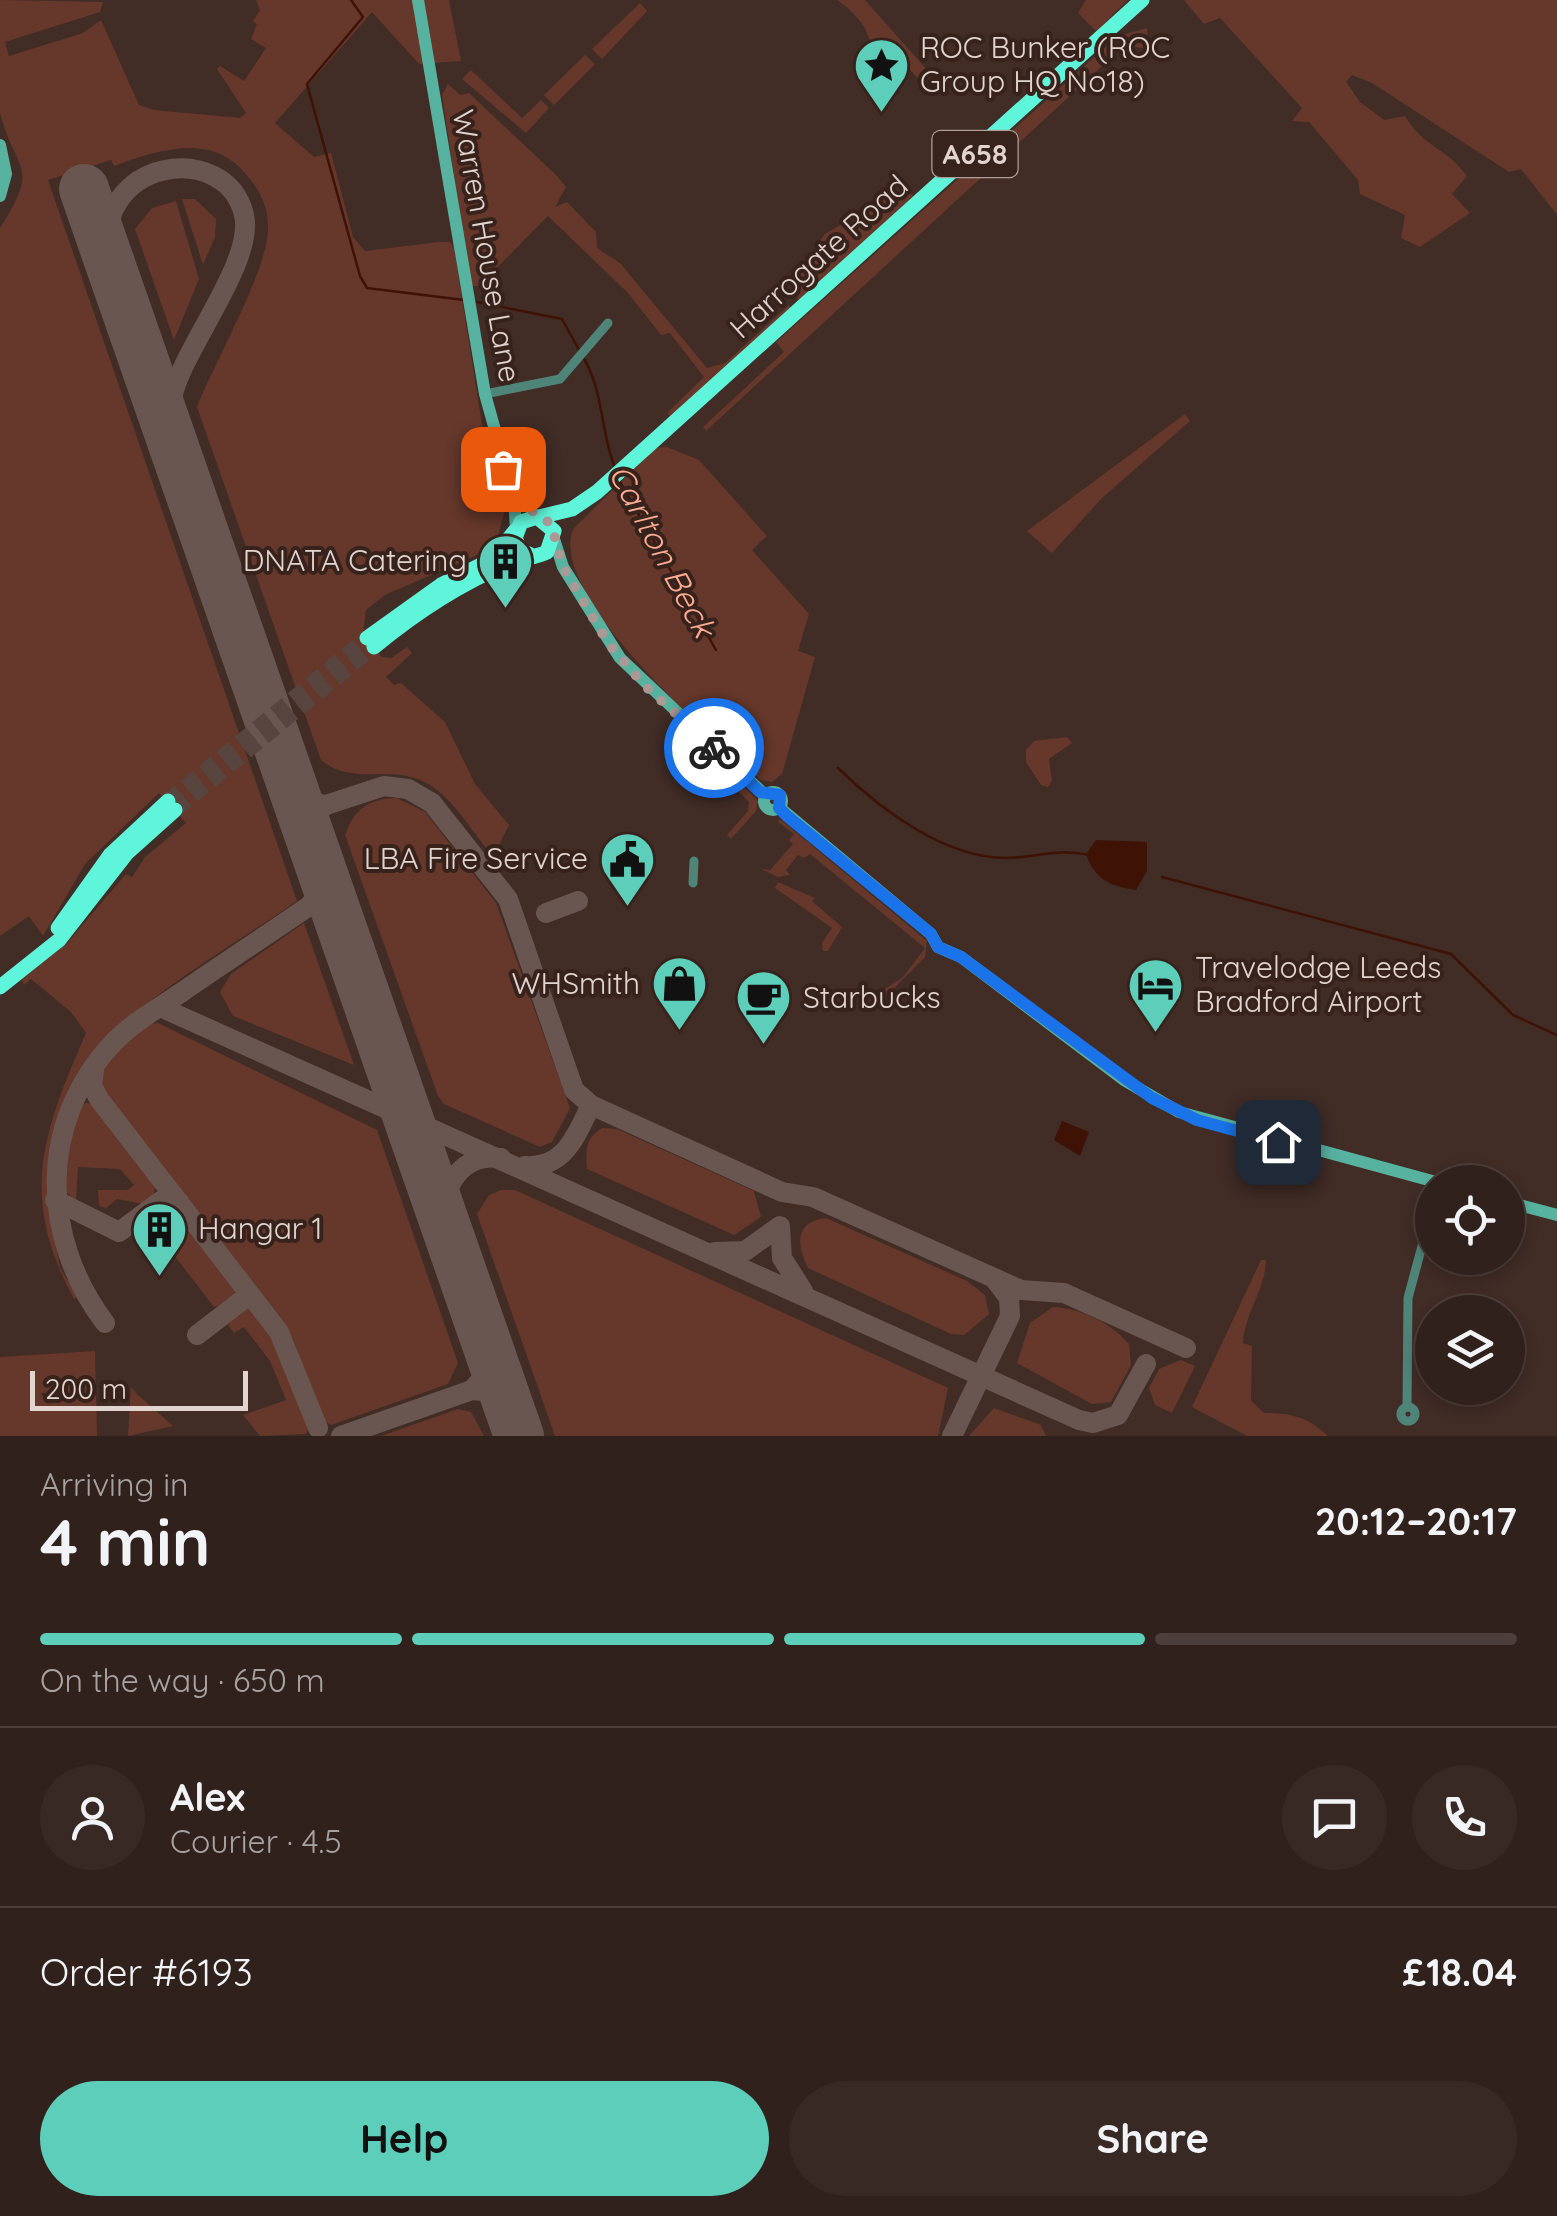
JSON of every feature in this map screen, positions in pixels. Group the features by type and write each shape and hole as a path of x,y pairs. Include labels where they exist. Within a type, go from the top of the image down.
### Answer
{"highway":[{"name":"Harrogate Road","path":"538,517 572,509 597,492 1142,0"},
{"name":"Harrogate Road","path":"554,538 572,509"},
{"path":"370,643 443,590 492,559 526,518 538,517 551,524 554,538 546,552 510,562 443,590"},
{"path":"516,530 520,550 534,556"},
{"path":"0,986 71,927 126,853 171,806"}],"street":[{"name":"Warren House Lane","path":"418,0 485,394 514,498 516,530"},
{"path":"0,145 6,174 0,196"},
{"path":"485,394 560,379 608,323"},
{"path":"514,498 538,517"},
{"path":"554,538 563,567 620,658 766,796 768,809 779,808 931,934 938,947 961,957 1152,1098 1205,1122 1415,1177"},
{"path":"534,556 563,567"},
{"path":"693,882 694,861"},
{"path":"1525,1207 1557,1215"},
{"path":"1407,1436 1407,1421 1401,1414 1407,1408 1408,1298 1415,1272"}],"shaded area":[{"path":"0,0 103,2 100,12 5,42 9,56 83,33 101,20 139,105 154,110 240,118 246,113 217,69 220,66 244,81 266,48 251,39 257,24 253,21 260,10 256,0 449,0 461,61 419,64 372,12 275,123 314,157 331,153 353,237 365,251 438,242 450,242 454,248 484,437 505,510 497,539 486,551 385,595 366,610 363,633 382,657 391,658 407,647 412,653 386,677 394,685 401,683 445,722 475,784 509,825 496,851 487,849 449,801 430,785 394,774 345,772 321,760 197,407 250,291 266,245 266,211 254,184 230,160 215,152 182,148 114,166 111,160 48,180 297,901 142,1007 98,1046 79,1070 57,1122 50,1178 59,1263 79,1296 74,1299 57,1262 46,1228 43,1164 58,1102 86,1033 71,1012 31,979 24,985 22,979 68,942 126,874 132,877 145,857 186,823 159,793 85,864 43,936 29,916 0,936 0,228 13,207 22,179 0,112"},
{"path":"837,0 865,0 936,80 927,88 902,61 886,73 877,72 866,31"},
{"path":"1086,0 1128,0 1096,31 1078,13"},
{"path":"1184,0 1557,0 1557,215 1521,169 1509,172 1372,83 1352,75 1346,82 1360,102 1384,120 1405,116 1420,135 1451,158 1467,176 1452,194 1470,213 1420,247 1401,238 1405,215 1360,194 1358,180 1309,122 1292,121 1302,108 1220,18 1204,24"},
{"path":"640,3 647,11 602,59 592,49"},
{"path":"1147,28 1148,42 1143,48 1124,46 706,431 703,427 784,352 776,342 1118,36"},
{"path":"585,55 595,64 554,105 544,95"},
{"path":"471,70 522,118 541,100 549,108 526,133 462,79"},
{"path":"448,84 460,95 469,93 556,175 566,187 555,207 567,202 596,232 597,248 620,263 707,368 725,363 789,305 792,310 671,416 667,413 704,377 670,333 661,335 628,293 548,216 479,286 471,286 442,95"},
{"path":"905,187 913,196 799,305 793,278 825,234"},
{"path":"182,199 195,199 216,219 215,237 203,265"},
{"path":"176,201 199,279 174,340 135,229 152,208"},
{"path":"1185,414 1190,421 1102,498 1052,553 1027,531"},
{"path":"667,447 699,460 767,536 752,550 809,614 798,651 815,657 782,774 772,782 761,780 738,760 640,664 585,591 572,558 573,529 655,448"},
{"path":"1067,737 1072,743 1049,759 1052,781 1048,787 1041,785 1026,762 1026,750 1034,741"},
{"path":"710,761 720,763 758,801 756,811 731,839 727,835 748,811 749,802 715,768 711,772 705,768 696,777"},
{"path":"397,798 425,812 496,903 570,1108 552,1142 540,1147 444,1104 438,1096 345,835 363,807"},
{"path":"781,820 927,941 925,957 886,996 882,991 903,977 925,948 810,854 804,858 798,855 786,870 790,875 778,877 761,869 770,870 793,844 789,840 794,834 777,821"},
{"path":"1096,840 1147,842 1147,871 1136,890 1111,884 1094,870 1086,854"},
{"path":"778,882 815,898 812,901 842,927 828,951 823,951 822,943 832,928 775,888"},
{"path":"304,923 354,1065 233,1016 220,992 231,974"},
{"path":"158,1023 377,1130 458,1363 448,1384 331,1425 323,1420 293,1339 99,1088 98,1077 124,1043 140,1029"},
{"path":"81,1104 92,1104 156,1184 153,1197 143,1204 117,1199 106,1208 99,1206 98,1190 128,1190 134,1185 120,1169 78,1167 76,1201 64,1190 71,1134"},
{"path":"1062,1121 1089,1132 1080,1156 1054,1140"},
{"path":"602,1128 617,1129 754,1191 761,1217 734,1235 587,1169 590,1141"},
{"path":"515,1190 948,1388 938,1436 555,1436 477,1214 489,1195"},
{"path":"158,1208 174,1209 232,1284 236,1290 229,1304 214,1307 147,1220"},
{"path":"826,1218 967,1281 985,1295 989,1314 964,1335 951,1334 808,1268 801,1251 801,1235 808,1224"},
{"path":"1261,1260 1266,1260 1265,1271 1243,1343 1252,1346 1251,1401 1264,1413 1299,1417 1328,1436 1247,1436 1192,1407"},
{"path":"1053,1307 1094,1318 1129,1344 1131,1365 1111,1402 1092,1404 1017,1363 1030,1323"},
{"path":"243,1308 250,1309 278,1341 310,1425 306,1434 260,1436 243,1415 286,1400 270,1361 244,1327 234,1333 228,1325"},
{"path":"95,1351 97,1436 0,1436 0,1357"},
{"path":"1181,1360 1195,1366 1172,1413 1155,1405 1149,1388 1159,1369"},
{"path":"131,1387 136,1393 173,1426 128,1436"},
{"path":"994,1408 1041,1425 1046,1436 969,1436"},
{"path":"458,1409 471,1412 484,1436 381,1436"}],"waterway":[{"name":"Carlton Beck","path":"351,0 363,17 307,84 360,276 367,288 464,300"},
{"name":"Carlton Beck","path":"477,302 562,319 579,350"},
{"name":"Carlton Beck","path":"583,357 595,384 615,468"},
{"name":"Carlton Beck","path":"619,480 716,650"},
{"name":"Carlton Beck","path":"838,768 893,814 959,849 1005,858 1057,853 1089,855"},
{"name":"Carlton Beck","path":"1162,877 1451,954 1513,1015 1557,1035"}],"taxiway":[{"path":"108,260 109,225 120,199 140,180 164,170 189,169 213,176 233,191 244,215 239,257 178,378 172,398 176,452"},
{"path":"326,805 384,786 408,789 432,803 508,899 574,1090 591,1105 782,1192 813,1197 1021,1290 1064,1293 1186,1348"},
{"path":"294,787 306,802 326,805 312,817 310,835"},
{"path":"321,865 323,889 309,906 330,910 345,934"},
{"path":"546,913 578,901"},
{"path":"105,1323 84,1290 59,1218 60,1144 71,1108 89,1074 129,1028 309,906"},
{"path":"160,1007 1079,1420 1093,1423 1118,1415 1146,1364"},
{"path":"94,1069 92,1086 99,1099 279,1332 318,1428"},
{"path":"396,1079 422,1118"},
{"path":"525,1166 550,1162 560,1156 591,1105"},
{"path":"395,1112 420,1151"},
{"path":"444,1220 447,1195 457,1174 475,1161 501,1158"},
{"path":"55,1200 119,1232 162,1200 179,1202"},
{"path":"715,1252 745,1251 780,1226 782,1258 803,1291"},
{"path":"952,1436 1010,1316 1009,1298 996,1281"},
{"path":"197,1335 249,1295"},
{"path":"489,1348 488,1372 472,1390 494,1392 510,1409"},
{"path":"341,1436 472,1390"}],"runway":[{"path":"84,189 519,1436"}],"tunnel":[{"path":"168,801 367,638"},
{"path":"175,810 374,647"}],"way so far":[{"path":"503,469 514,498 551,524 563,567 608,643 644,685 714,748"}],"place":[{"name":"ROC Bunker (ROC Group HQ No18)","path":"881,114"},
{"name":"DNATA Catering","path":"506,610"},
{"name":"LBA Fire Service","path":"627,908"},
{"name":"WHSmith","path":"679,1033"},
{"name":"Travelodge Leeds Bradford Airport","path":"1156,1034"},
{"name":"Starbucks","path":"764,1047"},
{"name":"Hangar 1","path":"159,1278"}],"route":[{"path":"714,748 760,792 766,796 780,795 779,808 787,816 931,934 938,947 961,957 1124,1080 1197,1120 1278,1142"}]}
